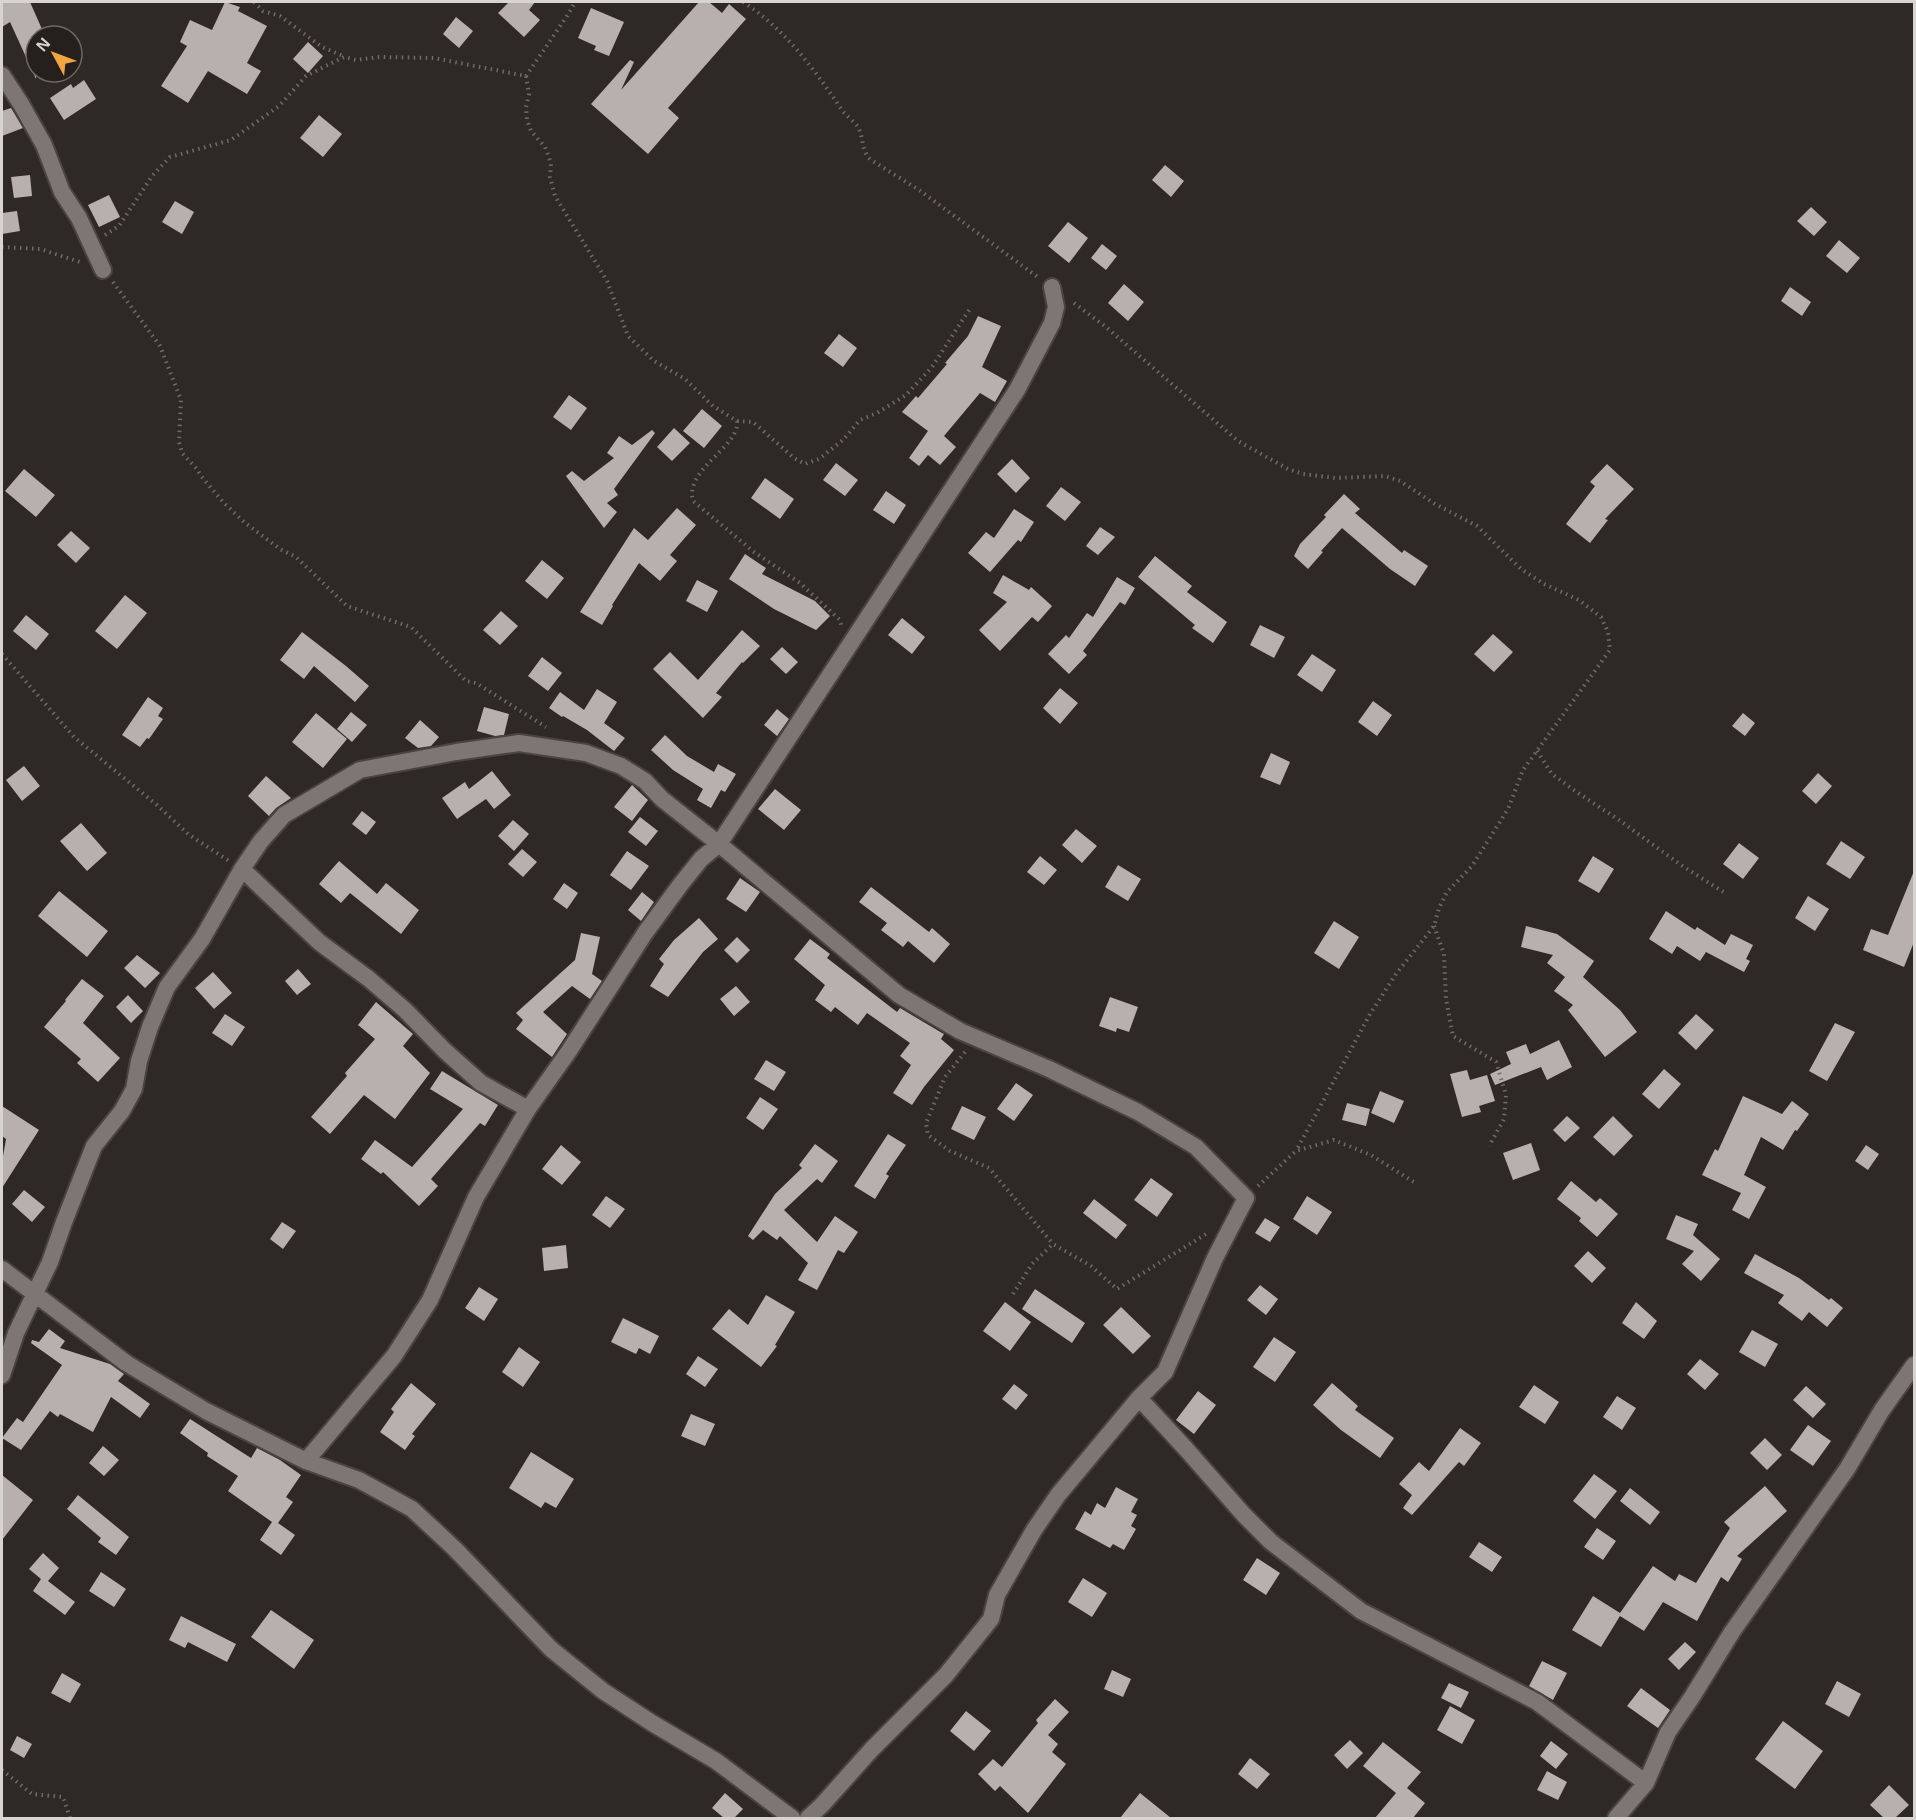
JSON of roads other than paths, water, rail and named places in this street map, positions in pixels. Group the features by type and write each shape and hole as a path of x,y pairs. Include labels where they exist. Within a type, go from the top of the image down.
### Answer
{"street":[{"path":"2,75 44,145 62,192 92,244 103,270"},
{"path":"306,1461 394,1356 430,1300 476,1197 528,1109 569,1051 651,925 701,859 718,844 1017,390 1052,323 1056,307 1052,287"},
{"path":"2,1375 16,1333 50,1263 94,1146 122,1111 134,1089 139,1061 167,987 202,939 242,869 284,815 360,770 519,743 586,753 621,766 645,780 662,799 899,995 960,1031 1049,1069 1138,1112 1196,1147 1246,1198 1215,1258 1165,1372 1139,1398 1058,1496 1034,1530 997,1595 991,1619 946,1675 871,1750 808,1818"},
{"path":"242,869 319,942 369,979 405,1010 444,1050 481,1083 528,1109"},
{"path":"2,1269 136,1369 206,1411 306,1461 359,1480 412,1509 455,1549 551,1649 603,1691 716,1761 792,1818"},
{"path":"1616,1818 1646,1784 1668,1732 1732,1632 1847,1469 1882,1410 1914,1365"},
{"path":"1139,1398 1264,1535 1343,1598 1361,1611 1537,1702 1646,1784"}]}
